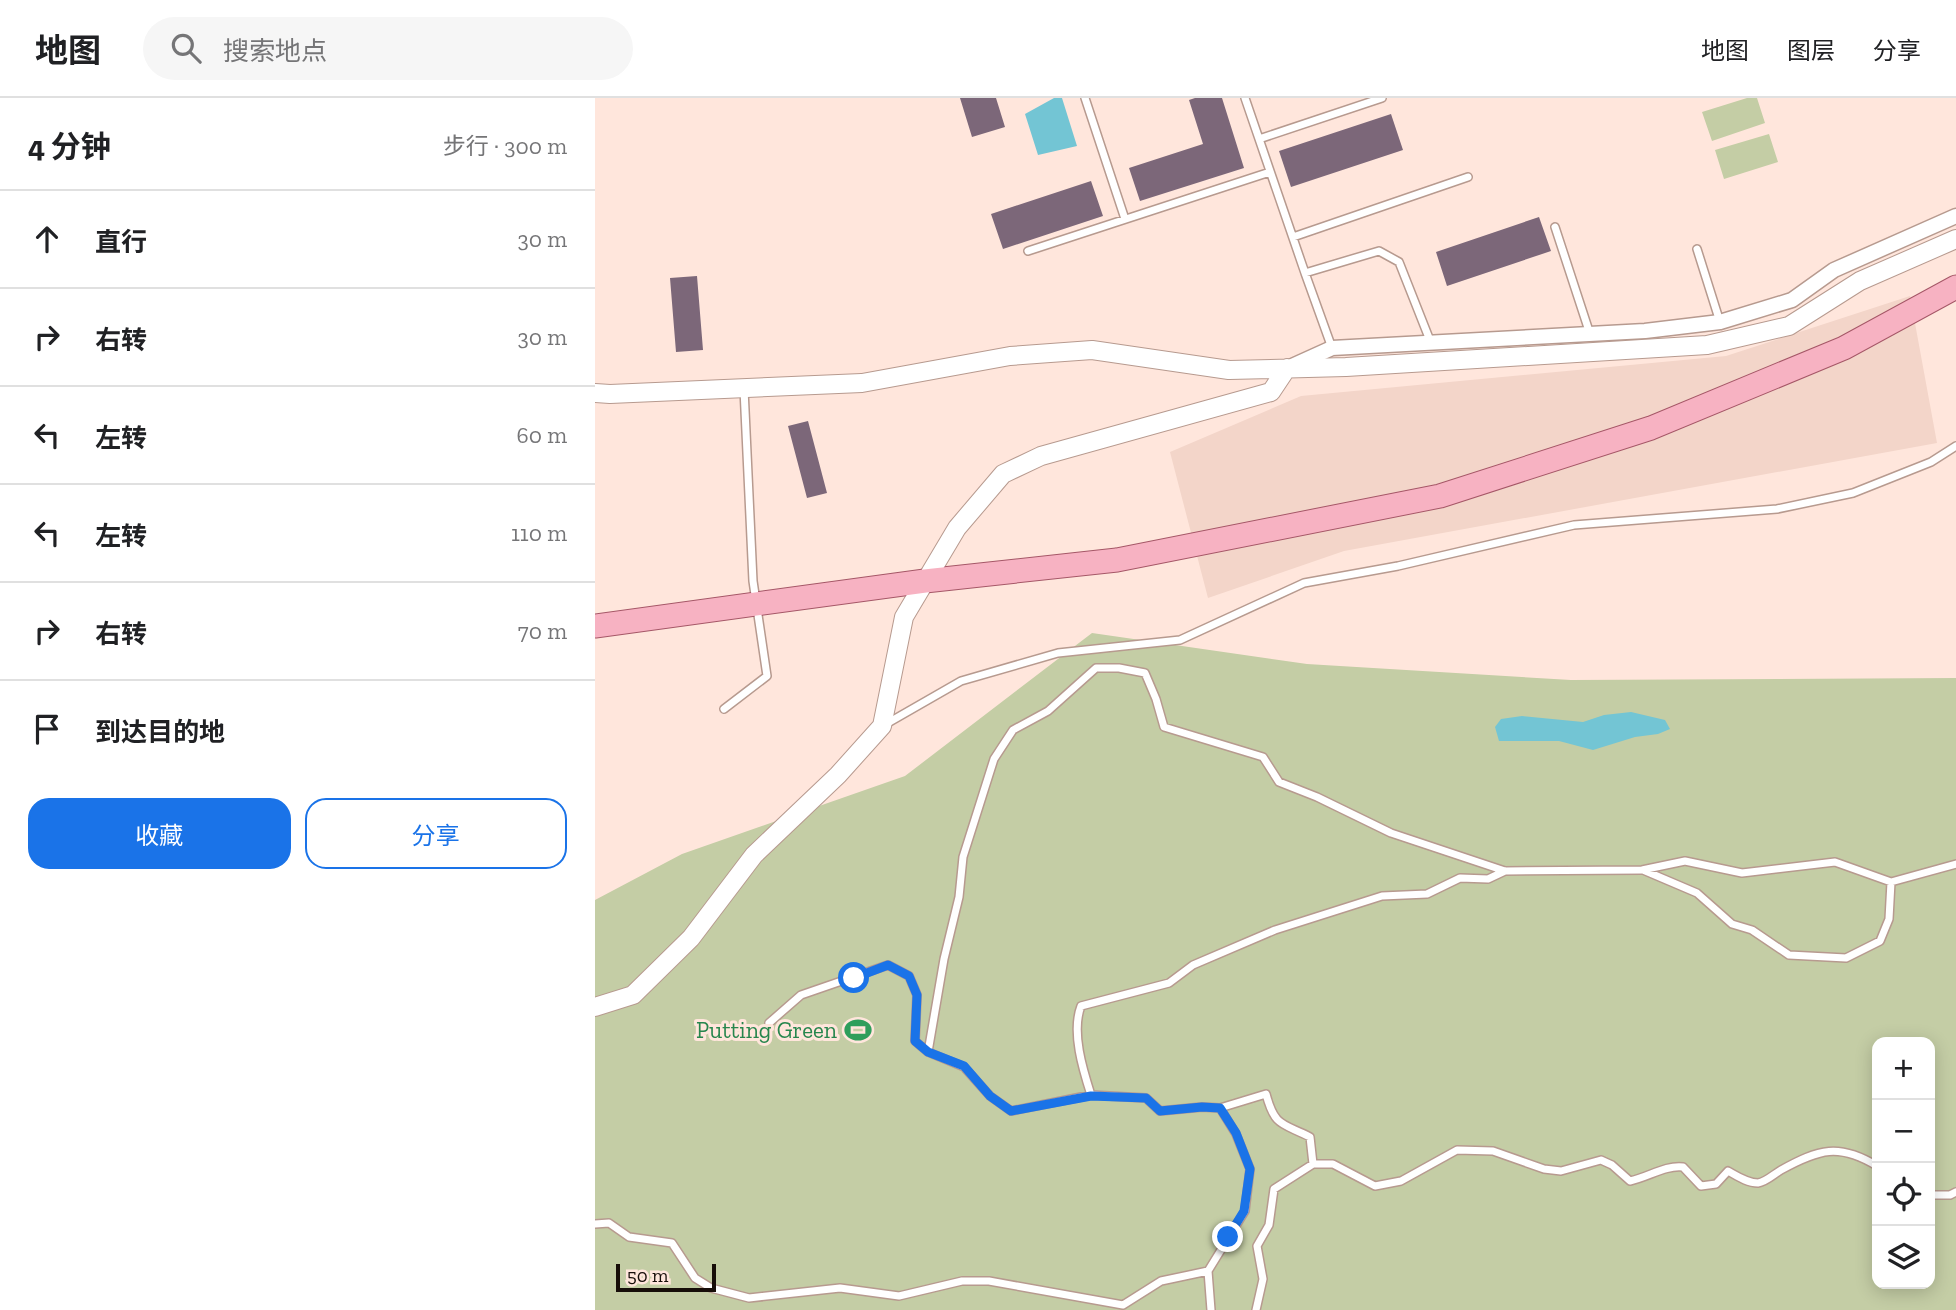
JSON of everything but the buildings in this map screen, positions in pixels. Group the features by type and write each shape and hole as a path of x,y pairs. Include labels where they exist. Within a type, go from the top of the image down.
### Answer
{"main road":[{"path":"595,626 925,581 1117,560 1440,496 1651,428 1844,348 1956,287"}],"street":[{"path":"595,1007 633,995 691,938 754,855 838,775 882,726 904,617 957,528 1003,474 1041,456 1271,391 1287,368 1332,348 1645,331 1720,322 1791,300 1834,270 1956,216"},
{"path":"595,393 862,383 1010,356 1092,350 1230,370 1346,367 1707,345 1789,326 1860,281 1956,239"}],"lane":[{"path":"1085,98 1125,219"},
{"path":"1245,98 1332,348"},
{"path":"1259,139 1382,98"},
{"path":"1028,251 1270,172"},
{"path":"1293,237 1468,177"},
{"path":"1555,227 1590,334"},
{"path":"1697,249 1720,322"},
{"path":"1305,273 1379,251 1399,261 1431,343"},
{"path":"724,709 767,676 753,581 744,388"},
{"path":"882,726 961,681 1058,653 1179,640 1304,583 1398,566 1574,525 1777,509 1853,494 1931,462 1956,446"},
{"path":"928,1052 944,959 959,897 963,857 994,759 1013,730 1048,711 1096,668 1119,668 1145,673 1164,727 1263,757 1279,782 1317,797 1391,834 1505,871 1642,870 1685,861 1742,873 1835,862 1891,882 1956,864"},
{"path":"1642,870 1697,893 1732,924 1752,930 1790,955 1813,958 1846,958 1880,941 1889,919 1891,882"},
{"path":"1091,1096 1079,1054 1078,1015 1081,1006 1169,983 1193,965 1275,930 1382,897 1427,894 1460,878 1487,879 1505,871"},
{"path":"769,1023 801,995 888,965 909,976 917,995 915,1041 928,1052 964,1066 990,1096 1011,1111 1091,1096 1146,1098 1160,1111 1220,1108 1266,1094 1269,1106 1280,1125 1310,1137 1313,1164"},
{"path":"1210,1310 1208,1271 1244,1211 1250,1169 1236,1133 1220,1108"},
{"path":"1257,1310 1263,1279 1257,1246 1269,1225 1274,1189 1313,1164 1333,1164 1375,1186 1401,1181 1457,1150 1493,1151 1544,1169 1562,1171 1601,1160 1612,1165 1630,1181 1648,1177 1671,1166 1683,1167 1701,1186 1716,1184 1728,1171 1749,1182 1762,1183 1813,1154 1839,1150 1859,1155 1872,1163"},
{"path":"1935,1195 1950,1195 1956,1192"},
{"path":"595,1224 609,1223 629,1237 672,1243 695,1278 711,1288 749,1297 840,1288 899,1297 963,1281 989,1281 1123,1305 1161,1281 1208,1271"}],"shaded area":[{"path":"1910,296 1937,443 1344,551 1208,598 1170,452 1301,396 1726,356"}],"green space":[{"path":"1747,98 1757,98 1765,123 1712,141 1702,112"},
{"path":"1769,134 1778,162 1724,179 1715,150"},
{"path":"1092,633 1307,664 1571,680 1956,678 1956,1310 595,1310 595,900 682,854 905,776"}],"water":[{"path":"1054,98 1062,98 1077,146 1038,155 1025,114"},
{"path":"1631,712 1665,720 1670,729 1593,750 1559,741 1499,741 1495,727 1501,719 1522,716 1583,722 1604,715"}],"place":[{"name":"Putting Green","path":"858,1030"}],"route":[{"path":"854,978 888,965 909,976 917,995 915,1041 928,1052 964,1066 990,1096 1011,1111 1091,1096 1146,1098 1160,1111 1220,1108 1236,1133 1250,1169 1244,1211 1228,1237"}]}
